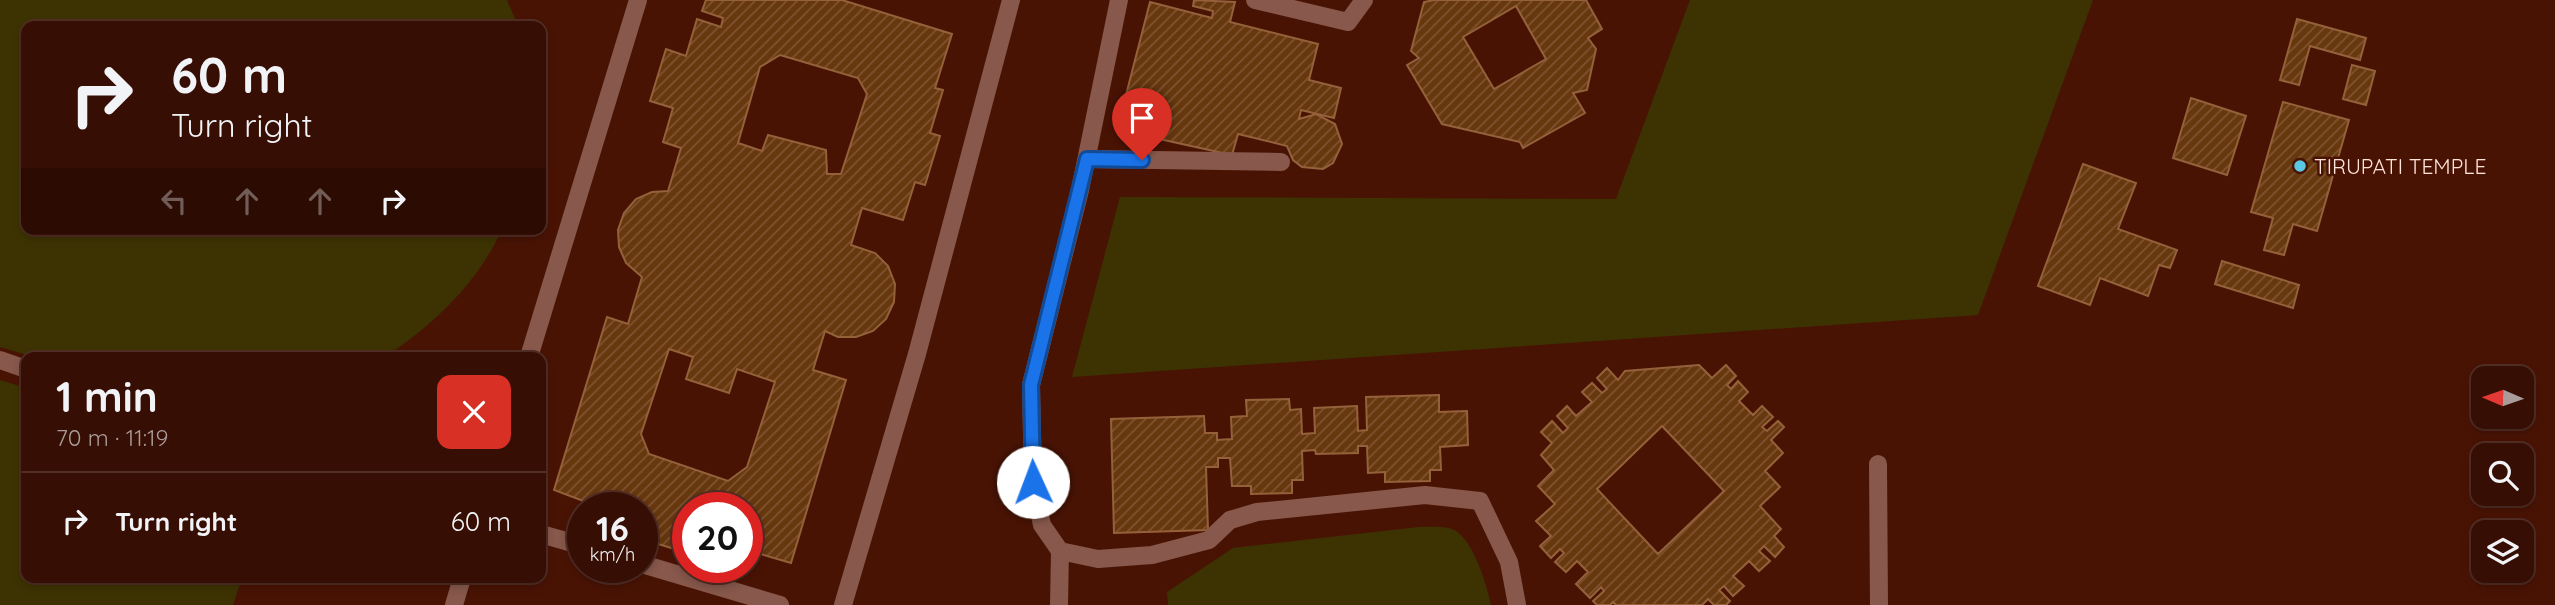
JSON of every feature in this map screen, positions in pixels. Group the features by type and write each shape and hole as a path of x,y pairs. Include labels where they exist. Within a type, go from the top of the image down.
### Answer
{"street":[{"path":"531,352 638,0"},
{"path":"843,605 917,354 1011,0"},
{"path":"1059,605 1060,551 1042,525 1033,482 1031,385 1087,159 1119,0"},
{"path":"1255,0 1348,22 1364,0"},
{"path":"1087,159 1281,162"},
{"path":"0,360 21,367"},
{"path":"1878,464 1879,605"},
{"path":"1060,551 1098,559 1152,555 1209,540 1230,520 1257,512 1424,495 1438,496 1480,501 1509,562 1517,605"},
{"path":"546,535 567,541"},
{"path":"658,569 780,605"},
{"path":"454,605 461,583"}],"shaded area":[{"path":"0,0 507,0 516,21 21,21 21,235 499,235 467,285 437,317 392,352 21,353 0,347"},
{"path":"1690,0 2093,0 1978,315 1072,377 1120,197 1616,199"},
{"path":"0,380 21,386 21,583 240,583 233,605 0,605"},
{"path":"1419,527 1448,528 1459,533 1478,562 1491,605 1168,605 1167,592 1233,548"}],"building":[{"path":"706,0 842,0 952,34 935,88 943,90 930,133 940,136 925,185 915,182 903,220 862,208 851,245 875,253 888,266 895,284 894,302 886,319 873,331 856,337 838,337 825,331 813,370 846,380 791,563 763,555 763,492 672,492 672,548 658,544 658,492 567,492 567,495 554,490 607,317 628,324 642,277 626,263 619,247 618,230 624,213 636,199 652,192 668,191 681,148 663,142 673,108 650,101 666,49 686,56 697,19 721,27 723,18 702,11","holes":["780,55 858,78 867,94 841,174 827,174 826,150 768,135 762,151 738,143 760,67","669,349 693,357 686,379 729,393 737,369 775,382 747,467 728,481 649,454 641,434"]},
{"path":"1194,0 1235,2 1230,22 1318,44 1309,80 1341,88 1334,118 1301,110 1299,119 1316,114 1335,124 1342,144 1333,163 1323,169 1302,167 1293,160 1287,146 1238,134 1232,155 1123,131 1130,103 1147,107 1148,101 1126,95 1150,2 1212,18 1213,11 1193,6"},
{"path":"1586,0 1602,29 1588,38 1596,49 1587,90 1573,93 1585,113 1523,148 1520,142 1442,124 1407,65 1419,58 1411,51 1424,2","holes":["1516,6 1546,59 1494,89 1463,37"]},
{"path":"2297,19 2366,38 2360,60 2310,46 2299,85 2280,80"},
{"path":"2352,65 2375,71 2366,105 2343,99"},
{"path":"2191,98 2246,116 2227,175 2173,158"},
{"name":"TIRUPATI TEMPLE","path":"2283,102 2349,120 2317,231 2293,224 2284,255 2264,250 2273,218 2251,212"},
{"path":"2083,164 2136,183 2118,229 2177,250 2170,268 2159,265 2148,296 2100,278 2090,305 2038,286"},
{"path":"2222,261 2299,285 2293,308 2215,284"},
{"path":"1699,365 1712,378 1726,365 1736,376 1727,385 1731,389 1738,381 1748,392 1739,401 1753,415 1762,406 1773,417 1762,427 1767,431 1778,421 1784,427 1771,440 1783,453 1765,471 1780,487 1760,506 1781,529 1774,536 1784,547 1775,557 1764,546 1759,551 1770,561 1759,571 1749,561 1733,576 1744,586 1733,596 1724,586 1719,590 1730,601 1726,605 1714,605 1708,599 1702,605 1616,605 1613,602 1610,605 1597,605 1593,601 1604,591 1601,587 1590,598 1576,584 1588,572 1577,561 1566,572 1555,562 1564,553 1560,549 1551,558 1540,546 1551,536 1536,521 1555,504 1538,486 1554,470 1541,455 1552,443 1541,432 1552,421 1563,433 1568,428 1557,416 1567,406 1576,416 1592,402 1582,392 1592,383 1602,393 1607,389 1597,378 1607,368 1618,380 1625,371","holes":["1662,426 1724,491 1658,554 1597,489"]},
{"path":"1439,395 1439,412 1467,411 1468,445 1440,447 1441,470 1430,470 1430,481 1385,482 1385,472 1368,473 1367,446 1358,446 1358,453 1316,454 1315,450 1302,451 1303,480 1292,480 1292,493 1251,494 1251,486 1232,486 1230,458 1218,458 1218,467 1206,467 1208,530 1114,533 1111,419 1204,416 1205,433 1217,433 1217,440 1232,439 1231,417 1247,416 1246,400 1289,399 1290,410 1301,409 1302,434 1315,433 1314,408 1357,406 1358,431 1367,430 1366,397"}],"place":[{"name":"TIRUPATI TEMPLE","path":"2300,166"}],"route":[{"path":"1033,482 1031,385 1087,159 1142,160"}]}
